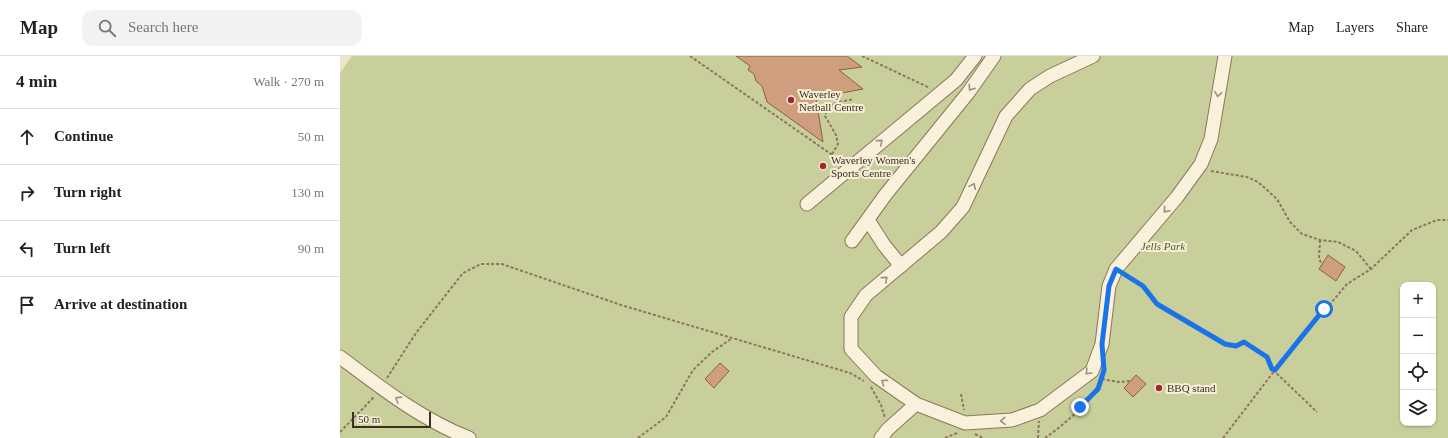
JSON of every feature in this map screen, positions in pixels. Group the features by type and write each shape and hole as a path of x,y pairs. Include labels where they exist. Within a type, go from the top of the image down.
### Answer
{"lane":[{"path":"807,204 956,80 975,56"},
{"path":"852,241 886,194 956,108 994,56"},
{"path":"1093,56 1050,76 1030,89 1006,116 963,208 941,232 866,295 851,317 851,349 876,376 916,404 964,427 1012,420 1040,410 1092,371 1102,344 1109,286 1116,269 1177,197 1201,164 1211,140 1225,56"},
{"path":"940,93 956,108"},
{"path":"868,220 884,245 901,266"},
{"path":"340,357 382,388 447,430 469,438"},
{"path":"884,433 916,404"}],"path":[{"path":"690,56 850,167"},
{"path":"862,56 940,93"},
{"path":"832,154 838,144 836,135 825,116 827,108 834,103 854,99"},
{"path":"1201,164 1207,170 1247,177 1258,182 1277,199 1290,222 1302,234 1320,240 1338,242 1356,251 1371,269"},
{"path":"1223,438 1275,370 1347,284 1371,269 1412,230 1437,220 1448,220"},
{"path":"1320,240 1319,258 1321,263"},
{"path":"340,432 382,388 412,339 464,273 481,264 502,264 621,305 850,373 869,383 881,405 884,433"},
{"path":"1116,269 1143,286 1157,304 1225,344 1236,346 1244,342 1267,357 1272,369 1275,370 1317,412"},
{"path":"638,438 666,417 693,370 712,352 732,338"},
{"path":"1045,438 1056,431 1098,389 1102,375"},
{"path":"1101,379 1119,382 1130,381"},
{"path":"945,438 964,427 961,394"}],"green space":[{"name":"Jells Park","path":"352,56 1448,56 1448,438 340,438 340,73"}],"building":[{"name":"Waverley Netball Centre","path":"736,56 847,56 862,67 839,70 863,89 816,98 823,142 767,102 762,86 756,81 754,74 748,70 750,66"},
{"path":"1328,255 1345,267 1336,281 1319,269"},
{"path":"720,363 729,371 714,388 705,379"},
{"path":"1136,375 1146,384 1133,397 1124,388"}],"place":[{"name":"Waverley Netball Centre","path":"791,100"},
{"name":"Waverley Women's Sports Centre","path":"823,166"},
{"name":"BBQ stand","path":"1159,388"}],"route":[{"path":"1080,407 1098,389 1104,370 1102,344 1109,286 1116,269 1143,286 1157,304 1225,344 1236,346 1244,342 1267,357 1272,369 1275,370 1324,309"}]}
